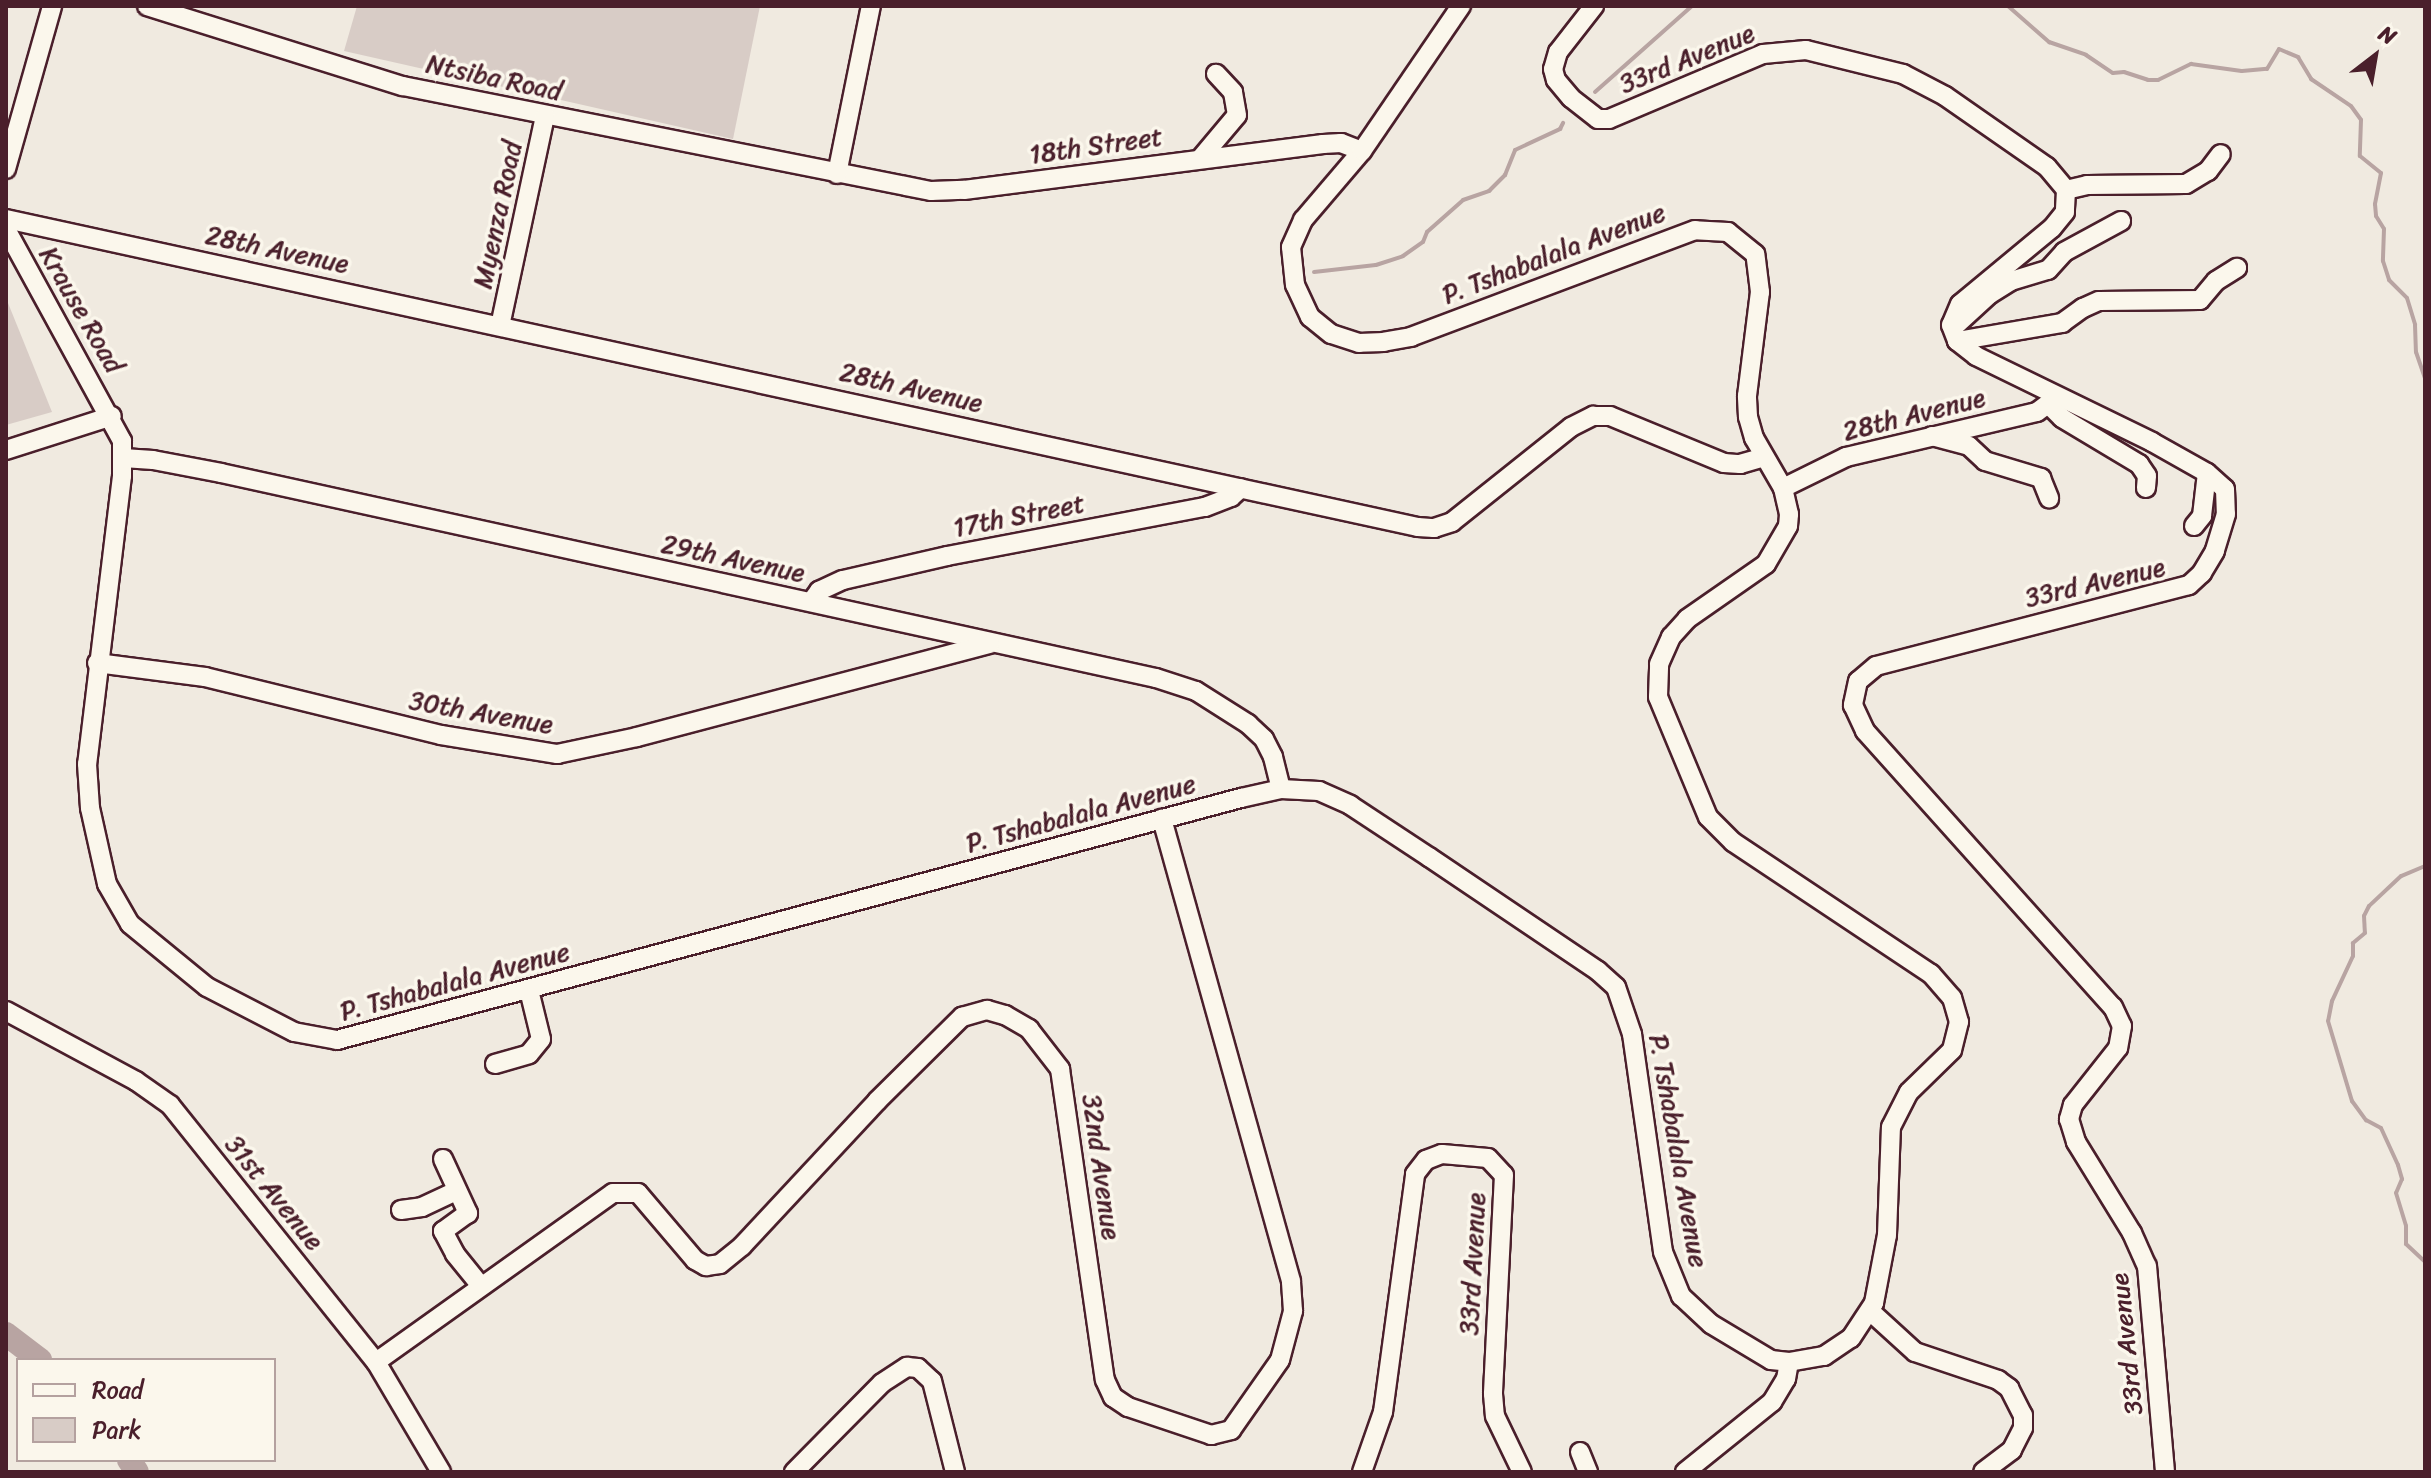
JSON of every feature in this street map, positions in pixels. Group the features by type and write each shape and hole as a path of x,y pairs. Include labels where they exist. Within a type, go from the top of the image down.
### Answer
{"street":[{"path":"6,169 52,6"},
{"name":"Ntsiba Road","path":"147,6 349,72 545,116 837,174"},
{"path":"837,174 871,6"},
{"name":"P. Tshabalala Avenue","path":"112,416 122,441 123,458 97,663 88,785 107,884 130,924 176,965 207,987 294,1032 325,1040 411,1022 1281,789 1319,791 1350,805 1588,964 1616,987 1632,1034 1663,1252 1671,1277 1688,1305 1711,1324 1762,1355 1789,1362 1824,1356 1839,1348 1860,1328 1870,1311 1887,1235 1891,1127 1909,1092 1952,1050 1958,1033 1957,1010 1943,983 1733,842 1719,829 1708,817 1693,789 1665,722 1656,687 1664,651 1680,626 1752,577 1775,553 1789,514 1783,488 1751,428 1747,396 1760,292 1755,254 1728,232 1712,229 1676,235 1397,341 1359,343 1331,334 1303,306 1295,285 1291,247 1303,220 1362,151 1461,6"},
{"name":"33rd Avenue","path":"1594,6 1558,52 1553,69 1556,80 1571,98 1598,119 1609,119 1763,54 1806,50 1889,69 1945,96 2047,167 2066,190"},
{"path":"1200,159 1237,115 1233,92 1216,74"},
{"name":"Myenza Road","path":"500,326 545,116"},
{"name":"18th Street","path":"837,174 931,191 964,190 1334,143 1362,151"},
{"path":"2194,526 2202,516 2207,473 2053,401 1976,356 1954,335 1955,311 1966,297 2061,220 2067,203 2066,190 2087,185 2186,184 2208,171 2221,154"},
{"name":"28th Avenue","path":"6,219 1404,524 1441,527 1463,514 1571,427 1601,415 1724,463 1740,464 1764,457"},
{"path":"1954,335 1990,294 2011,281 2048,270 2064,252 2121,221"},
{"name":"Krause Road","path":"6,229 112,416"},
{"path":"1954,335 2062,323 2099,301 2200,300 2216,281 2237,268"},
{"path":"2053,401 2075,427 2139,464 2147,476 2146,488"},
{"name":"28th Avenue","path":"1783,488 1846,457 2037,412 2053,401"},
{"path":"6,450 112,416"},
{"path":"1929,435 1969,446 1985,461 2041,478 2049,498"},
{"name":"29th Avenue","path":"123,458 185,465 1156,678 1196,691 1248,724 1264,739 1273,757 1281,789"},
{"name":"33rd Avenue","path":"2165,1472 2147,1266 2132,1233 2076,1142 2069,1119 2073,1105 2118,1048 2122,1026 2113,1007 1865,731 1853,705 1862,675 1876,666 2189,585 2202,573 2215,551 2226,514 2225,489 2207,473"},
{"name":"17th Street","path":"811,602 819,591 843,580 947,556 1205,507 1231,497 1241,488"},
{"name":"30th Avenue","path":"97,663 205,677 441,735 557,754 623,741 993,644"},
{"name":"32nd Avenue","path":"376,1362 613,1193 623,1190 638,1193 695,1260 706,1266 720,1264 742,1246 877,1101 962,1017 978,1010 997,1012 1029,1029 1060,1069 1105,1380 1113,1397 1128,1407 1211,1435 1231,1430 1280,1360 1293,1311 1291,1281 1162,819"},
{"path":"495,1064 529,1054 541,1039 529,990"},
{"name":"31st Avenue","path":"6,1011 136,1081 170,1105 376,1362 441,1472"},
{"name":"33rd Avenue","path":"1364,1471 1385,1399 1415,1174 1426,1160 1442,1154 1488,1158 1504,1175 1493,1394 1495,1416 1522,1472"},
{"path":"443,1159 468,1215 443,1227 443,1231 455,1254 481,1286"},
{"path":"401,1210 422,1207 457,1191"},
{"path":"1870,1311 1915,1352 1998,1380 2009,1388 2023,1415 2023,1428 2012,1450 1983,1472"},
{"path":"1685,1472 1772,1402 1786,1379 1789,1362"},
{"path":"794,1472 882,1383 907,1367 918,1368 932,1381 955,1472"},
{"path":"1580,1452 1588,1472"}],"green space":[{"path":"357,6 760,6 733,139 344,51"},
{"path":"6,298 52,412 6,425"}],"waterway":[{"path":"1595,92 1692,6"},
{"path":"2008,6 2049,42 2086,55 2113,73 2124,72 2148,80 2158,80 2191,64 2242,71 2267,69 2279,49 2298,57 2311,79 2351,106 2361,120 2360,156 2381,173 2375,204 2376,216 2384,229 2383,261 2389,280 2407,298 2415,325 2416,352 2425,378"},
{"path":"1314,272 1376,265 1403,256 1423,242 1427,232 1463,200 1489,191 1505,175 1515,150 1560,129 1563,123"},
{"path":"2425,866 2401,876 2369,906 2364,916 2365,933 2353,943 2353,956 2332,1001 2328,1021 2352,1101 2366,1120 2381,1128 2398,1165 2402,1179 2396,1193 2406,1226 2406,1244 2425,1262"},
{"path":"6,1334 37,1358"},
{"path":"130,1462 137,1472"}]}
